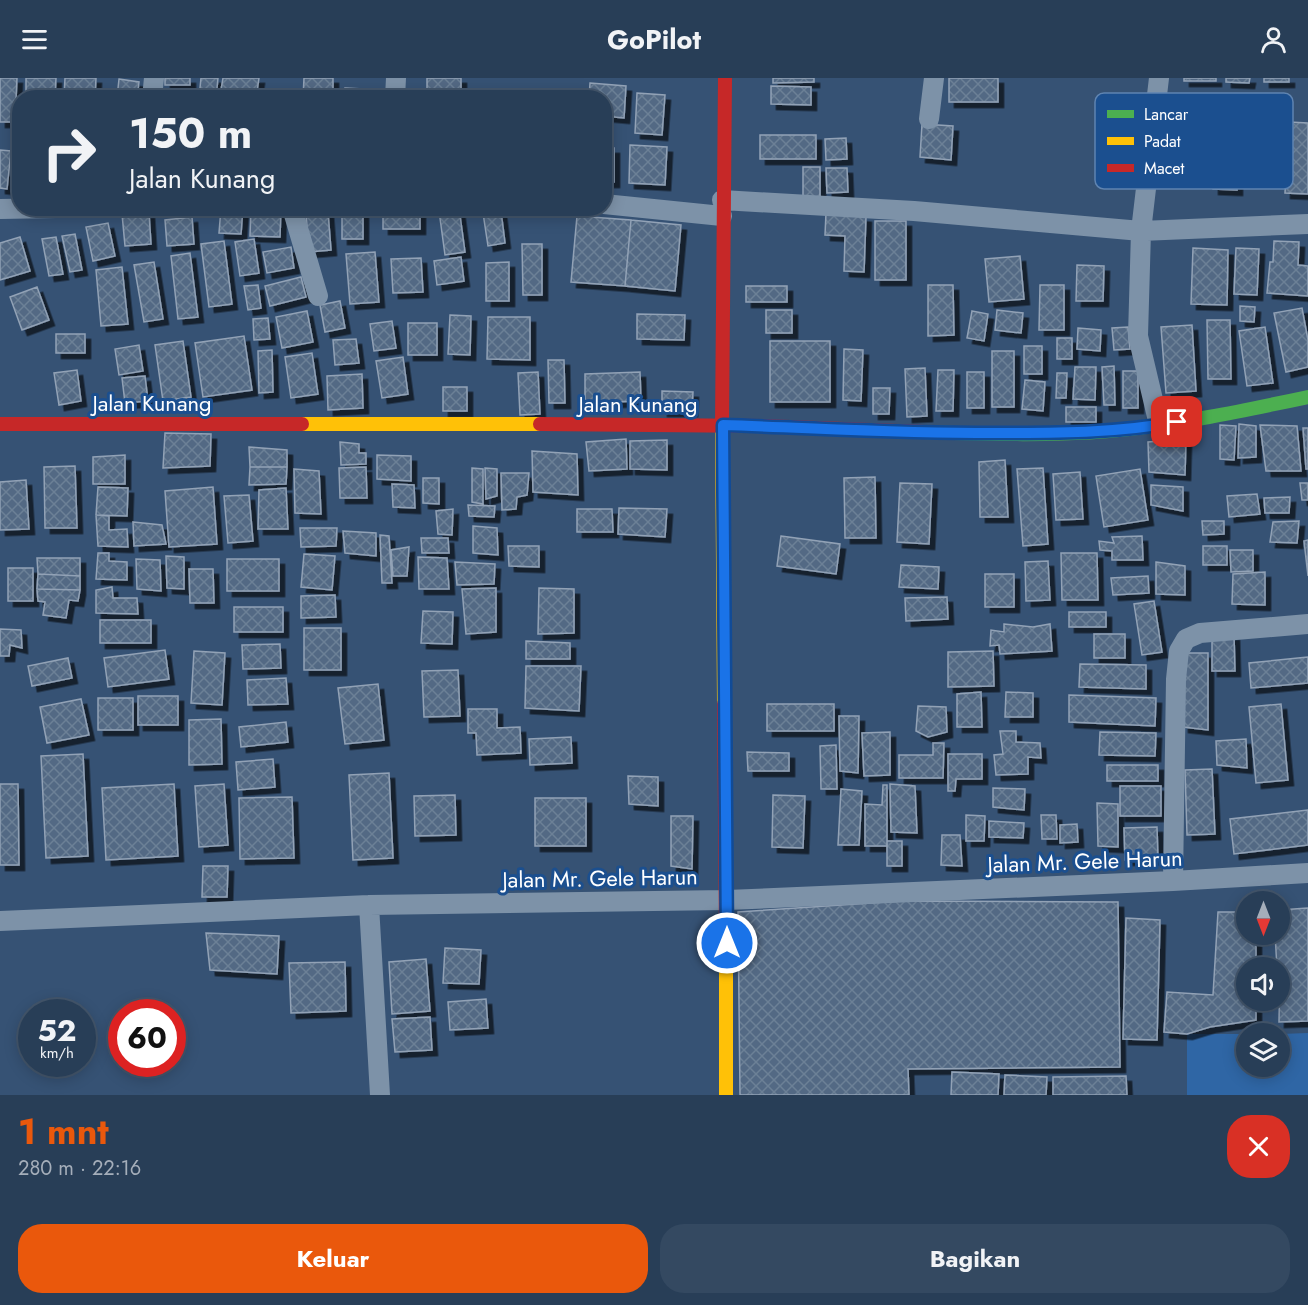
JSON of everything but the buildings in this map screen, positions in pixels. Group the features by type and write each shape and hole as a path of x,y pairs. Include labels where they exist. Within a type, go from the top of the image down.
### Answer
{"street":[{"path":"725,78 722,208 727,900 726,1095"},
{"path":"929,119 934,78"},
{"path":"1157,93 1159,78"},
{"path":"1146,189 1141,231 1138,336 1159,425"},
{"path":"612,204 914,211 1141,231 1308,225"},
{"path":"294,216 318,296"},
{"name":"Jalan Kunang","path":"0,424 723,425 958,434 1081,433 1159,425 1308,397"},
{"path":"1173,881 1176,679 1179,651 1186,639 1200,633 1308,624"},
{"name":"Jalan Mr. Gele Harun","path":"0,921 369,905 727,900 1308,873"},
{"path":"369,905 380,1095"}],"shaded area":[{"path":"1308,1033 1308,1095 1187,1095 1187,1034 1236,1034 1236,1077 1290,1077 1290,1034"}],"traffic: fast":[{"path":"925,432 1040,434 1109,431 1184,421 1308,397"}],"traffic: slow":[{"path":"302,424 540,424"},
{"path":"722,425 724,704"},
{"path":"726,932 726,1095"}],"traffic: jam":[{"path":"722,425 725,78"},
{"path":"0,424 302,424"},
{"path":"540,424 763,426 925,432"},
{"path":"724,704 726,932"}],"route":[{"path":"727,943 723,425 958,434 1081,433 1177,422"}]}
